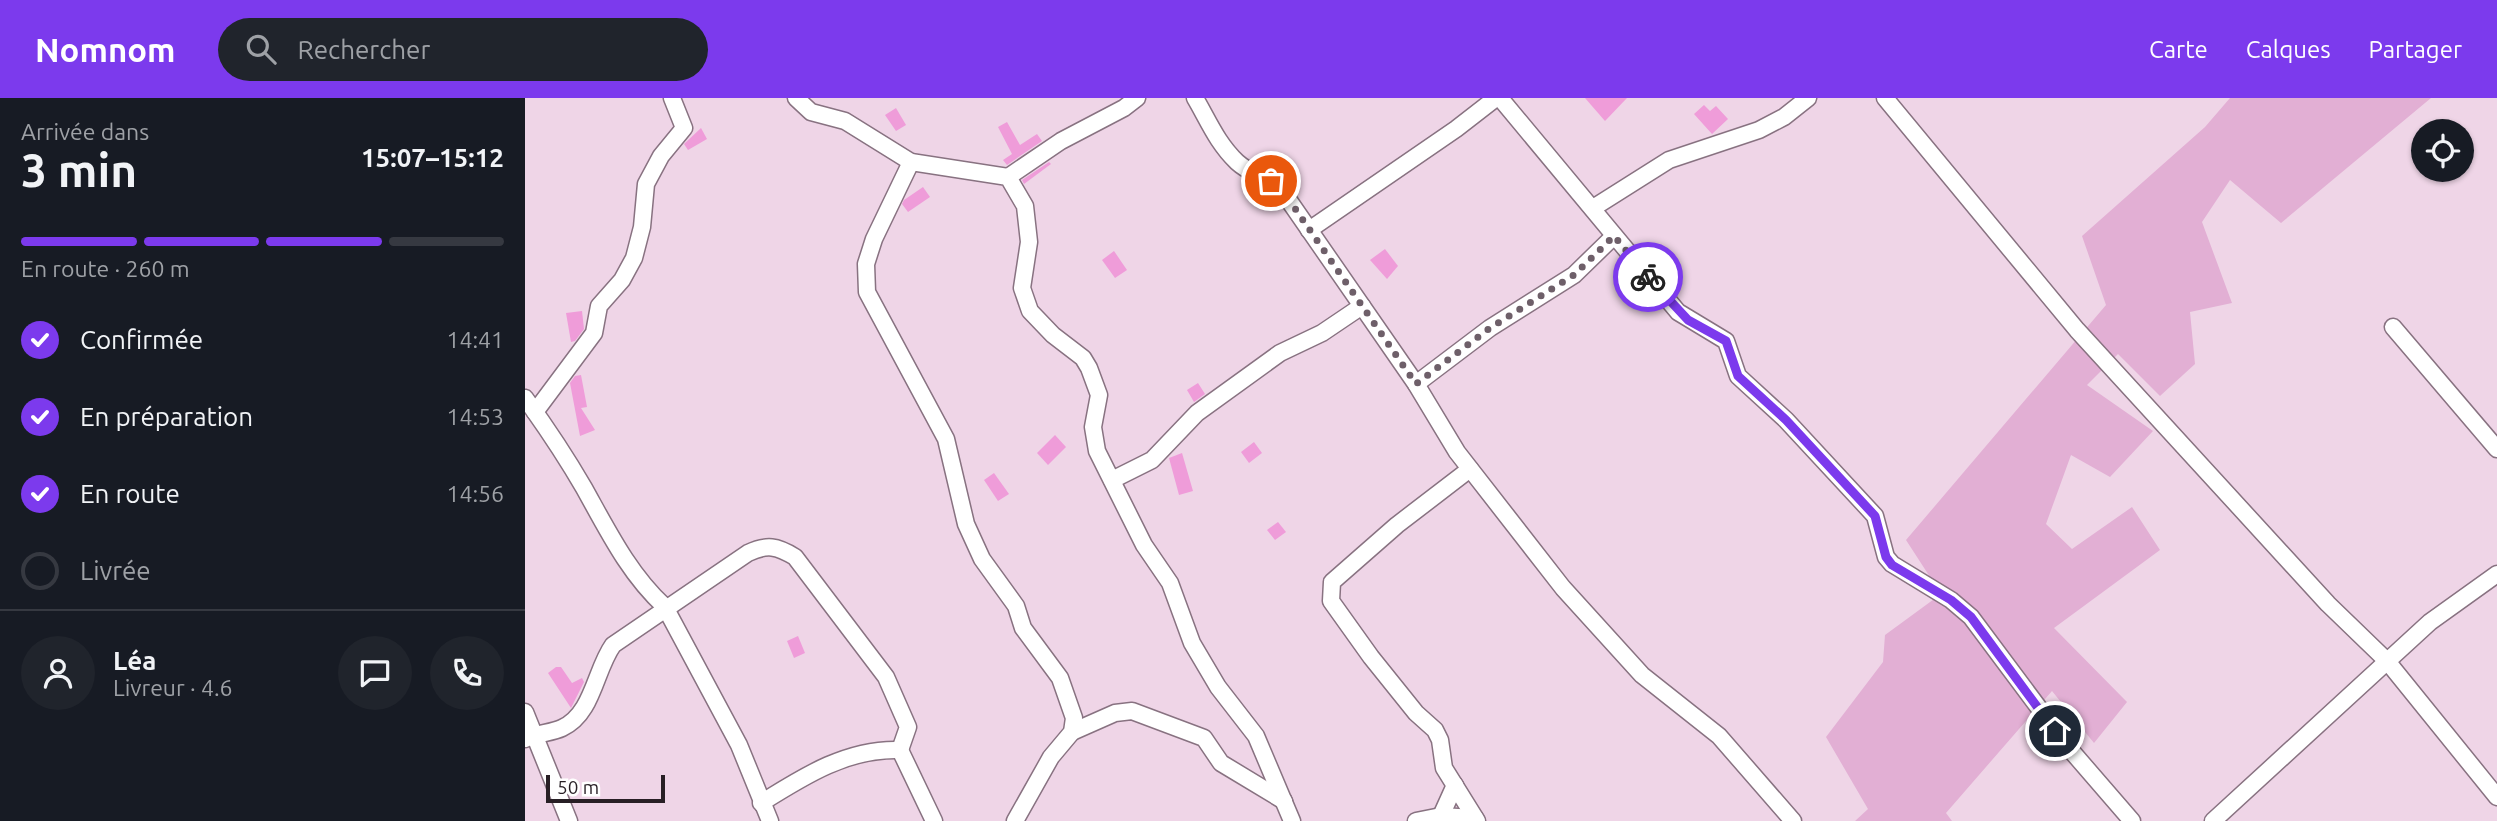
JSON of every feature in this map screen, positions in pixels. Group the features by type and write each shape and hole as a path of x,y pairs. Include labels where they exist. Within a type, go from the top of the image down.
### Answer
{"street":[{"path":"535,412 594,333 599,306 622,280 634,258 642,227 646,184 661,156 684,128 672,98"},
{"path":"796,98 811,112 845,121 911,162 1008,177 1061,141 1124,108 1137,98"},
{"path":"1195,98 1206,123 1238,163 1271,181 1283,191 1416,384 1469,468 1563,588 1641,675 1719,736 1793,821"},
{"path":"1309,230 1498,98 1678,312 1726,341 1738,376 1786,420 1875,516 1886,557 1892,565 1951,600 1971,617 2068,747 2132,821"},
{"path":"1593,208 1668,160 1759,130 1784,117 1808,98"},
{"path":"1885,98 2118,376 2208,469 2319,594 2387,661 2497,797"},
{"path":"911,162 874,239 866,264 867,292 946,439 966,524 982,559 1016,606 1023,628 1060,678 1071,705 1072,732"},
{"path":"1008,177 1025,206 1029,242 1022,288 1030,311 1052,334 1083,358 1089,368 1099,395 1093,427 1097,451 1145,545 1170,583 1192,643 1219,687 1256,736 1292,821"},
{"path":"1416,384 1490,328 1574,275 1614,236"},
{"path":"1112,480 1152,460 1196,413 1280,353 1322,333 1362,306"},
{"path":"2393,327 2497,449"},
{"path":"525,398 561,449 620,553 651,594 665,607 722,711 770,821"},
{"path":"1469,468 1387,533 1332,582 1330,592 1331,601 1371,657 1416,713 1436,730 1444,768 1476,819"},
{"path":"529,737 561,729 572,722 590,698 602,660 613,645 665,607 748,554 761,547 778,547 795,557 886,677 908,727 900,750 934,821"},
{"path":"2213,821 2430,622 2497,574"},
{"path":"1015,821 1051,757 1072,732 1115,713 1132,711 1204,738 1221,763 1284,801"},
{"path":"525,712 529,737 569,821"},
{"path":"761,803 808,774 862,752 900,750"},
{"path":"1441,816 1455,785"},
{"path":"1416,821 1441,816 1476,819"}],"shaded area":[{"path":"2230,98 2431,98 2281,223 2230,180 2202,222 2232,303 2190,312 2195,364 2160,396 2118,354 2087,385 2153,431 2110,477 2071,455 2046,524 2072,549 2132,507 2160,550 2054,628 2127,702 2094,743 2052,691 1946,813 1952,821 1855,821 1868,809 1826,737 1883,662 1885,635 1941,594 1906,540 2106,305 2082,236 2205,127"}],"building":[{"path":"1585,98 1627,98 1605,121"},
{"path":"1704,105 1710,111 1716,106 1728,119 1712,134 1694,114"},
{"path":"896,108 906,125 896,131 885,115"},
{"path":"1007,122 1020,145 1037,134 1042,141 1007,165 1003,160 1012,154 998,127"},
{"path":"701,128 707,139 688,150 684,144"},
{"path":"1049,162 1051,164 1024,184 1022,180"},
{"path":"923,187 930,197 908,212 902,204 904,200"},
{"path":"1385,249 1398,266 1387,279 1370,260"},
{"path":"1114,251 1127,270 1115,278 1102,260"},
{"path":"582,311 584,329 575,341 571,342 566,313"},
{"path":"581,375 587,407 581,408 595,430 580,436 570,383 575,376"},
{"path":"1198,383 1205,394 1194,402 1187,390"},
{"path":"1055,435 1066,447 1048,465 1037,453"},
{"path":"1254,442 1262,453 1249,463 1241,452"},
{"path":"1182,453 1193,491 1179,495 1169,458"},
{"path":"994,473 1009,494 998,501 984,480"},
{"path":"1278,522 1286,532 1275,540 1267,530"},
{"path":"798,636 805,653 794,658 787,641"},
{"path":"561,667 572,683 582,678 584,682 571,708 548,673"}],"way so far":[{"path":"1271,181 1283,191 1416,384 1490,328 1574,275 1614,236 1648,277"}],"route":[{"path":"1648,277 1678,312 1726,341 1738,376 1786,420 1875,516 1886,557 1892,565 1951,600 1971,617 2055,731"}]}
